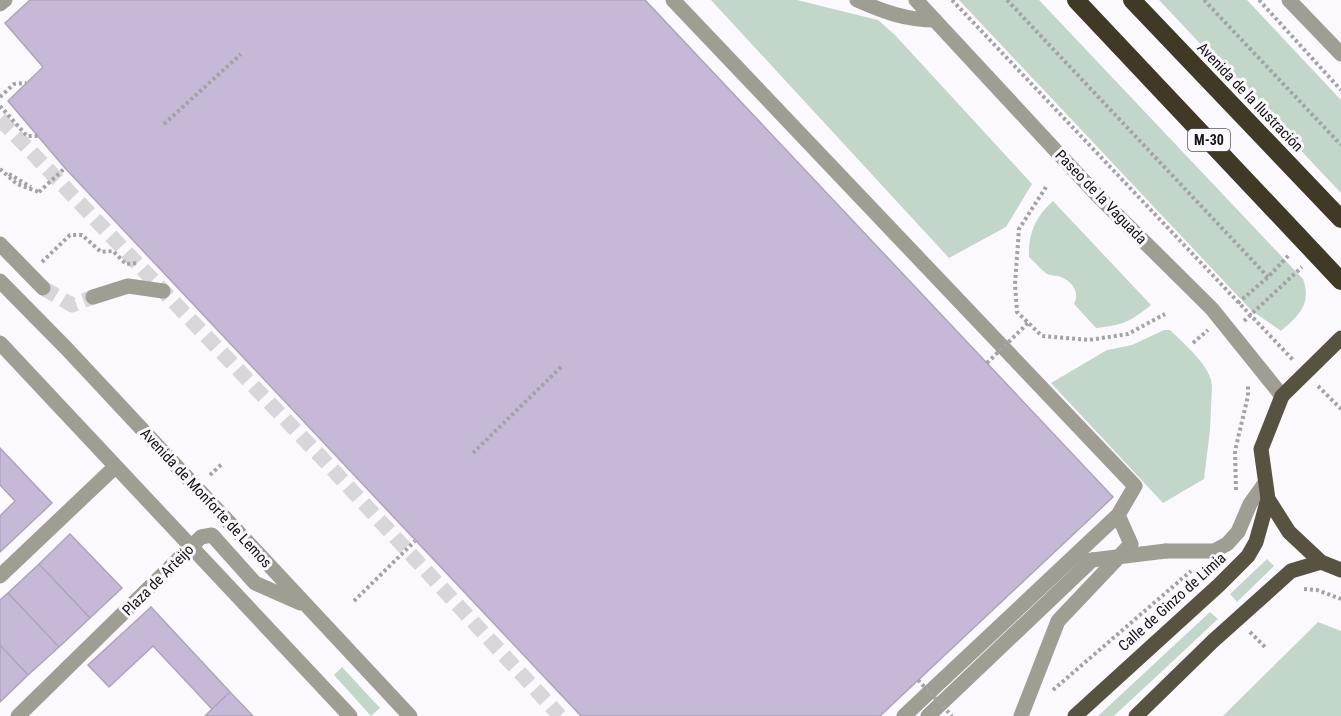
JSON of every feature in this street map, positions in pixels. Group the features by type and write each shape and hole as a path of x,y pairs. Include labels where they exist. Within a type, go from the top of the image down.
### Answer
{"highway":[{"name":"M-30","path":"1076,0 1341,281"},
{"name":"Avenida de la Ilustración","path":"1132,0 1341,219"}],"main road":[{"path":"1341,338 1282,396 1261,449 1268,499 1289,532 1321,562 1341,570"},
{"name":"Calle de Ginzo de Limia","path":"1076,716 1220,585 1248,556 1256,542 1268,499"},
{"path":"1136,716 1213,641 1291,571 1321,562"}],"street":[{"path":"0,4 5,0"},
{"path":"673,0 1135,486 1118,515 904,716"},
{"path":"857,0 891,15 913,20 935,20"},
{"name":"Paseo de la Vaguada","path":"916,0 1097,195 1212,309 1282,396"},
{"path":"1289,0 1341,54"},
{"path":"0,244 43,288"},
{"name":"Avenida de Monforte de Lemos","path":"0,281 67,349 410,716"},
{"path":"93,297 128,286 163,291"},
{"path":"0,343 350,716"},
{"path":"0,576 116,467"},
{"path":"928,716 1092,560 1166,551 1214,551 1227,544 1238,532 1250,504 1265,483"},
{"path":"1021,716 1058,621 1131,544 1118,515"},
{"name":"Plaza de Arteijo","path":"18,716 201,537 212,534 255,582 308,606"}],"path":[{"path":"952,0 1286,353"},
{"path":"1007,0 1268,277"},
{"path":"1204,0 1341,145"},
{"path":"1259,0 1341,90"},
{"path":"164,124 241,54"},
{"path":"0,97 14,84 26,83"},
{"path":"0,106 27,136 38,136"},
{"path":"0,169 17,184 39,192 65,168"},
{"path":"1046,187 1019,230 1015,284 1017,312 1042,336 1089,340 1128,334 1165,314"},
{"path":"42,262 70,235 82,235 101,252 113,251 126,264 139,263"},
{"path":"1231,310 1290,254"},
{"path":"1251,315 1302,267"},
{"path":"987,363 1028,323"},
{"path":"1192,343 1212,326"},
{"path":"473,453 563,365"},
{"path":"1236,493 1235,451 1248,396 1246,376"},
{"path":"1322,391 1341,409"},
{"path":"209,476 223,463"},
{"path":"354,601 415,542"},
{"path":"1050,693 1191,571"},
{"path":"1298,590 1306,588 1317,590 1341,599"},
{"path":"1245,628 1267,649"},
{"path":"918,680 951,716"}],"green space":[{"path":"711,0 797,0 878,20 895,35 1032,184 1006,227 949,258"},
{"path":"959,0 1039,0 1303,279 1305,302 1293,320 1281,331 1251,310"},
{"path":"1159,0 1247,0 1341,100 1341,193"},
{"path":"1053,201 1151,305 1126,322 1096,328 1074,304 1076,292 1072,285 1061,277 1047,274 1029,257 1031,233 1034,226"},
{"path":"1164,330 1170,330 1202,363 1211,379 1212,386 1204,479 1163,503 1051,383 1107,350 1132,345"},
{"path":"1267,559 1274,566 1237,602 1230,594"},
{"path":"1210,612 1218,619 1114,716 1098,716"},
{"path":"1318,622 1341,631 1341,716 1223,716"},
{"path":"342,667 380,708 371,716 334,675"}],"building":[{"path":"30,0 645,0 1113,497 880,716 581,716 65,168 8,101 43,67 5,23"},
{"path":"0,448 52,503 0,552 0,516 15,501 0,485"},
{"path":"70,534 122,588 90,618 39,564"},
{"path":"39,564 90,618 59,647 8,593"},
{"path":"8,593 59,647 28,675 0,645 0,600"},
{"path":"151,607 230,692 212,709 153,646 109,687 88,665"},
{"path":"0,645 28,675 0,702"},
{"path":"230,692 253,716 205,716 212,709"}],"tunnel":[{"path":"0,119 322,458 560,716"},
{"path":"43,288 72,305 93,297"}]}
